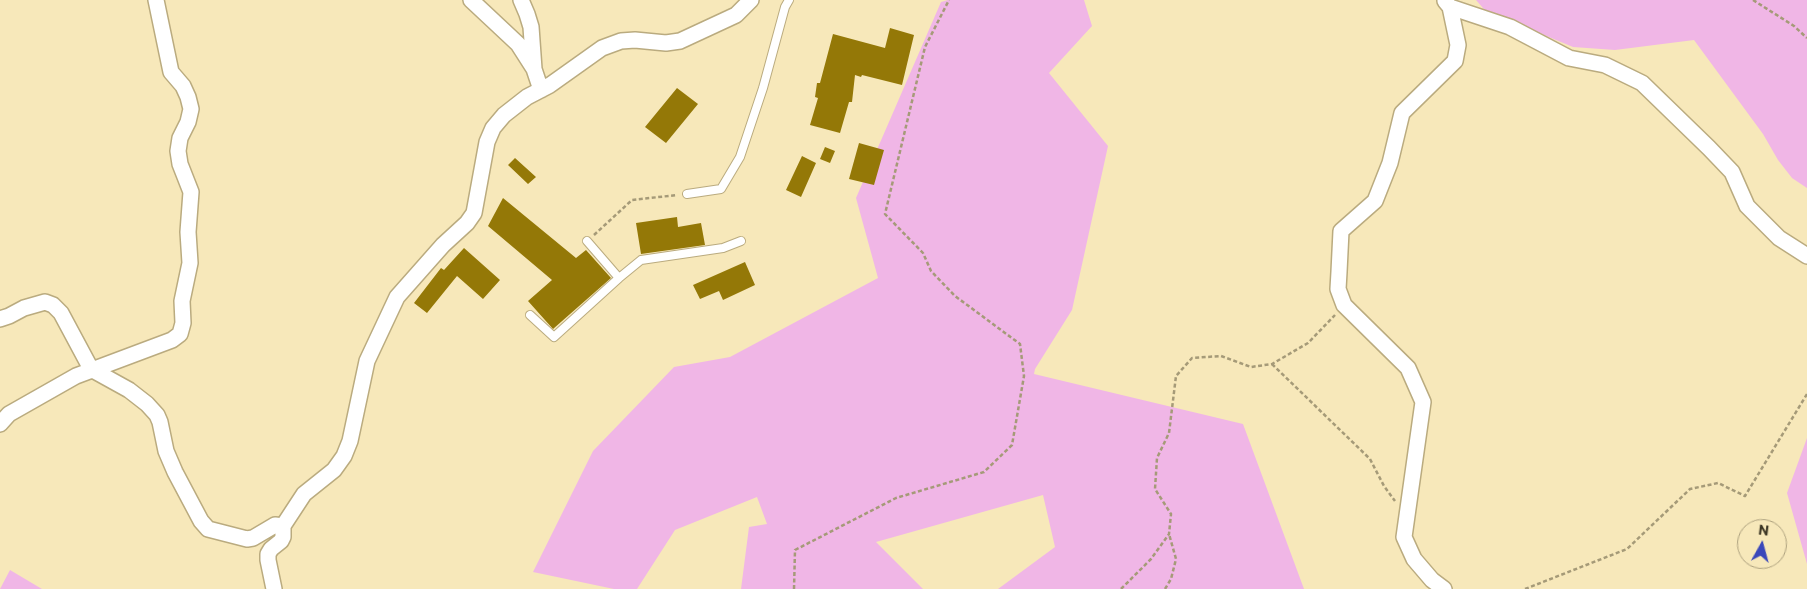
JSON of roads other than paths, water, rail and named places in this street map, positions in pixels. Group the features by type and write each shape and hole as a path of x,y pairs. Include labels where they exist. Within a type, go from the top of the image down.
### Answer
{"street":[{"path":"0,424 9,414 76,376 172,340 180,334 182,301 190,262 188,232 191,192 180,164 178,151 180,138 188,122 191,109 183,86 171,72 156,0"},
{"path":"471,0 518,44 534,69 541,90"},
{"path":"521,0 531,27 534,69"},
{"path":"274,589 268,554 283,537 283,526 304,494 334,470 344,456 350,440 367,361 397,297 443,245 467,223 474,213 487,142 493,128 504,115 528,97 550,85 602,48 621,41 635,40 666,44 680,41 736,15 751,0"},
{"path":"1447,3 1510,27 1569,58 1605,65 1642,83 1732,172 1747,206 1779,238 1807,256"},
{"path":"1444,589 1432,580 1414,559 1404,537 1423,402 1408,368 1344,305 1338,289 1341,231 1375,201 1390,163 1402,113 1455,61 1458,45 1447,3"},
{"path":"0,319 35,304 45,302 53,305 61,313 92,369 129,390 147,404 157,415 166,451 175,472 201,521 208,529 247,539 253,538 275,526 283,526"}],"lane":[{"path":"687,194 722,189 740,157 763,88 785,7 789,0"},
{"path":"587,241 619,278"},
{"path":"530,315 554,337 641,260 723,248 741,241"}]}
